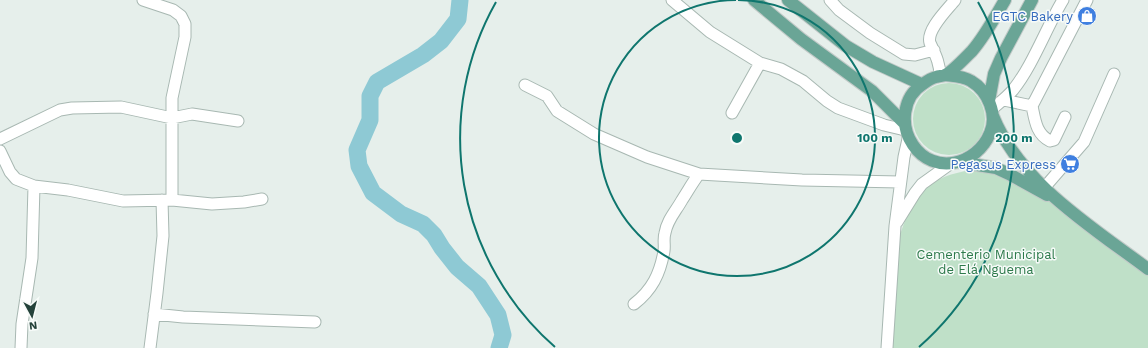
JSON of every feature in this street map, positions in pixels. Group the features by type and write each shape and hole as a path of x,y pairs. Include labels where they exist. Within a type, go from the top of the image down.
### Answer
{"main road":[{"path":"754,0 801,39 872,91 906,130 916,149 926,157 937,162 996,168 1054,198"},
{"path":"788,0 846,46 873,62 922,84"},
{"path":"943,76 972,50 1005,0"},
{"path":"954,163 973,156 984,146 991,132 994,74 998,63 1032,0"},
{"path":"906,130 905,108 911,95 922,84 934,77 943,76 958,76 971,81 982,90 1003,136 1016,157 1044,188 1054,198 1148,269"}],"street":[{"path":"143,0 173,10 181,16 185,24 185,37 172,98 167,200 150,348"},
{"path":"672,0 710,32 760,63 781,69 803,81 838,108 884,125 906,130 895,226 887,348"},
{"path":"830,0 839,10 870,34 904,54 915,55 934,50"},
{"path":"943,76 930,42 929,35 955,0"},
{"path":"991,109 1004,100 1013,90 1028,67 1063,0"},
{"path":"1065,117 1054,140 1050,141 1045,139 1039,131 1032,106 1087,0"},
{"path":"732,113 760,63"},
{"path":"1044,188 1084,142 1114,74"},
{"path":"526,85 548,96 557,111 594,134 647,157 699,174 802,180 900,182"},
{"path":"1004,100 1032,106"},
{"path":"0,139 60,110 72,108 121,107 172,118 192,114 238,120"},
{"path":"0,151 10,172 16,179 34,186 68,190 123,201 167,200 212,204 244,202 262,198"},
{"path":"895,226 922,184 954,163"},
{"path":"634,304 648,292 652,286 662,259 664,250 664,233 668,223 690,185 699,174"},
{"path":"22,348 23,312 32,258 34,186"},
{"path":"154,314 183,317 315,322"}],"green space":[{"path":"942,83 956,83 963,85 975,93 983,105 985,119 983,133 975,145 963,153 956,155 942,155 935,153 923,145 915,133 913,126 913,112 915,105 923,93 935,85"},
{"name":"Cementerio Municipal de Elá Nguema","path":"982,169 1034,189 1148,275 1148,348 892,348 900,235 912,206 929,186 939,180 965,171"}],"waterway":[{"path":"460,0 458,19 441,41 423,55 377,82 370,96 370,120 357,150 359,166 373,193 401,214 423,224 434,235 457,267 479,286 498,315 503,335 499,348"}],"place":[{"name":"EGTC Bakery","path":"1087,16"},
{"name":"Pegasus Express","path":"1070,164"}]}
